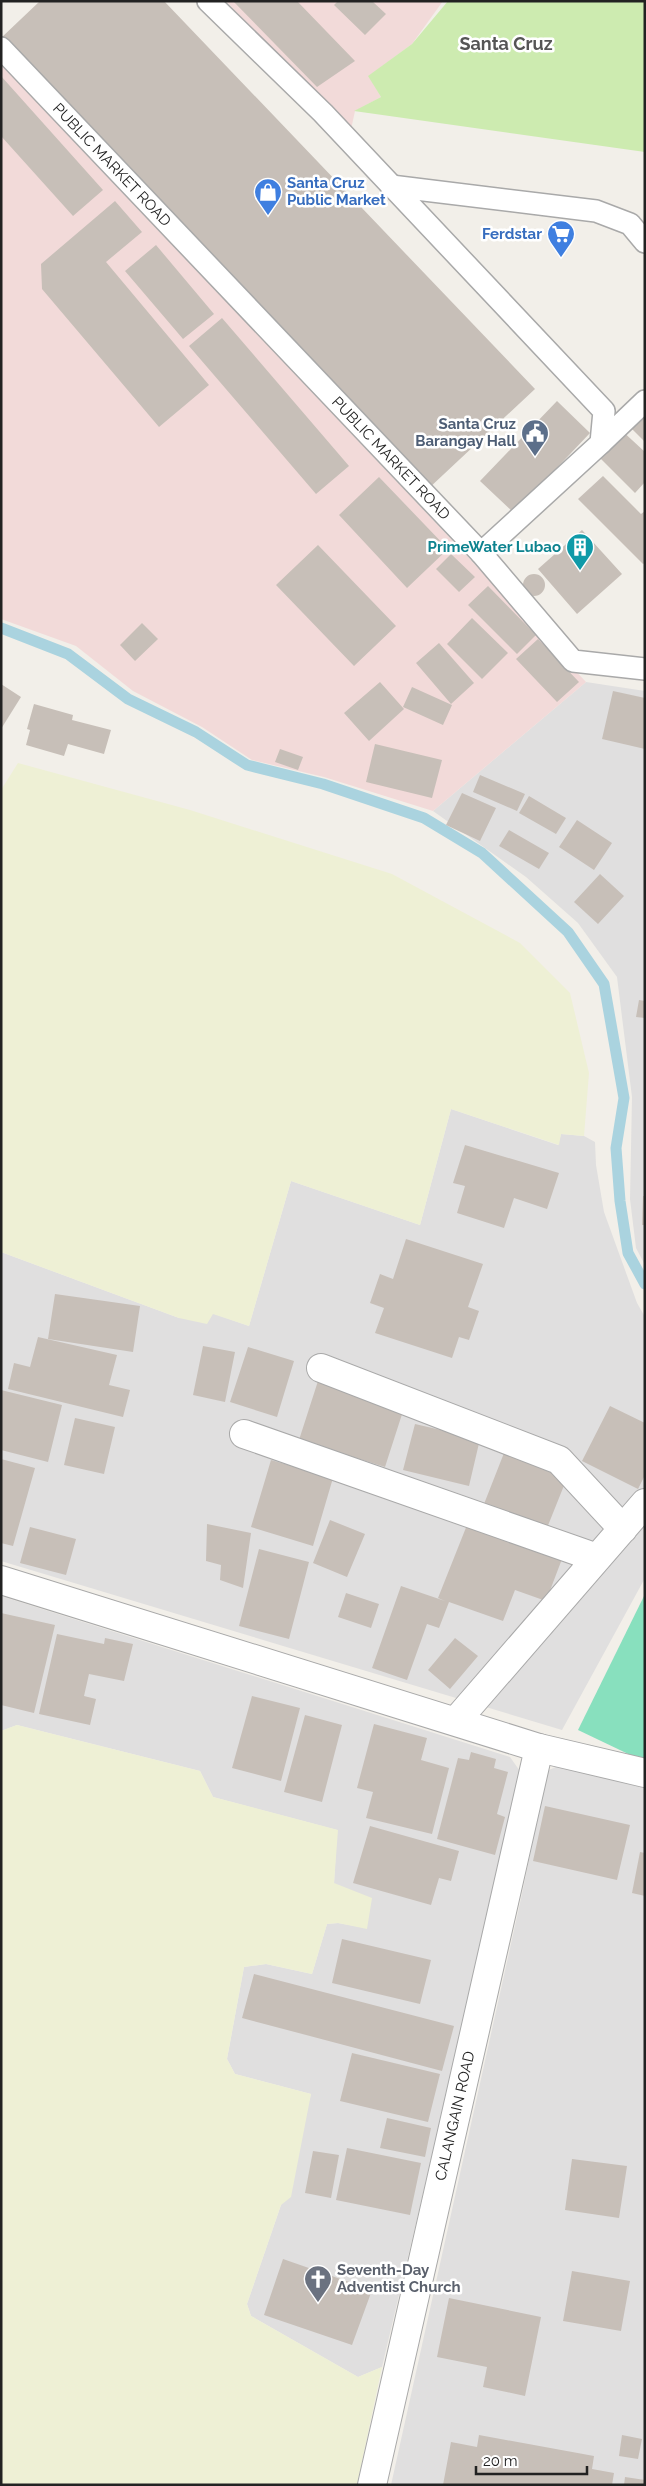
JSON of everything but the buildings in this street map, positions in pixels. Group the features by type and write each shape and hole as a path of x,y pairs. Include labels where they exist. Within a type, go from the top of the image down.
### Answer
{"street":[{"path":"321,1368 559,1460 623,1529"},
{"path":"244,1434 597,1558"},
{"path":"456,1721 645,1503"},
{"path":"1,1580 539,1748 645,1773"},
{"name":"CALANGAIN ROAD","path":"372,2485 539,1748"}],"lane":[{"path":"208,1 322,113 604,411 601,443"},
{"name":"PUBLIC MARKET ROAD","path":"1,48 480,553 573,661 645,669"},
{"path":"391,186 596,210 630,224 645,242"},
{"path":"480,553 645,401"}],"shaded area":[{"path":"226,1 443,1 412,44 369,76 381,97 355,111 350,134"},
{"path":"1,62 586,682 433,811 324,777 252,760 202,727 133,691 76,646 1,619"},
{"path":"586,682 645,691 645,1265 636,1248 630,1199 632,1097 617,977 578,923 526,877 433,811"},
{"path":"451,1109 558,1145 561,1134 584,1136 595,1142 596,1165 604,1212 637,1303 645,1317 645,1578 562,1730 1,1561 1,1252 179,1318 212,1313 249,1326 291,1181 420,1225"},
{"path":"1,1596 510,1757 522,1774 382,2367 358,2377 251,2316 247,2304 281,2205 311,2094 235,2074 227,2059 244,1967 266,1964 312,1974 327,1924 338,1923 367,1928 334,1884 337,1830 213,1797 200,1771 17,1725 1,1731"},
{"path":"562,1764 645,1786 645,2485 391,2485 522,1894 547,1771"}],"green space":[{"path":"448,1 645,1 645,152 354,111 381,97 368,76 412,44"},
{"path":"18,763 190,810 392,874 520,943 570,993 589,1073 584,1136 561,1134 559,1145 451,1109 420,1225 291,1181 249,1326 213,1314 207,1324 179,1318 1,1252 1,790"},
{"path":"645,1594 645,1762 578,1730"},
{"path":"17,1725 200,1771 213,1797 338,1830 334,1883 372,1898 367,1929 338,1923 327,1924 312,1974 266,1964 244,1967 227,2059 235,2074 311,2094 291,2197 281,2205 247,2304 251,2316 358,2377 382,2367 357,2485 1,2485 1,1731"}],"waterway":[{"path":"1,628 68,654 128,699 196,732 247,765 323,784 424,818 482,853 568,932 604,984 624,1098 616,1148 620,1201 628,1253 645,1284"}],"place":[{"name":"Santa Cruz Public Market","path":"268,216"},
{"name":"Ferdstar","path":"561,258"},
{"name":"Santa Cruz Barangay Hall","path":"535,457"},
{"name":"PrimeWater Lubao","path":"580,571"},
{"name":"Seventh-Day Adventist Church","path":"318,2303"}],"district":[{"name":"Santa Cruz","path":"506,43"}]}
